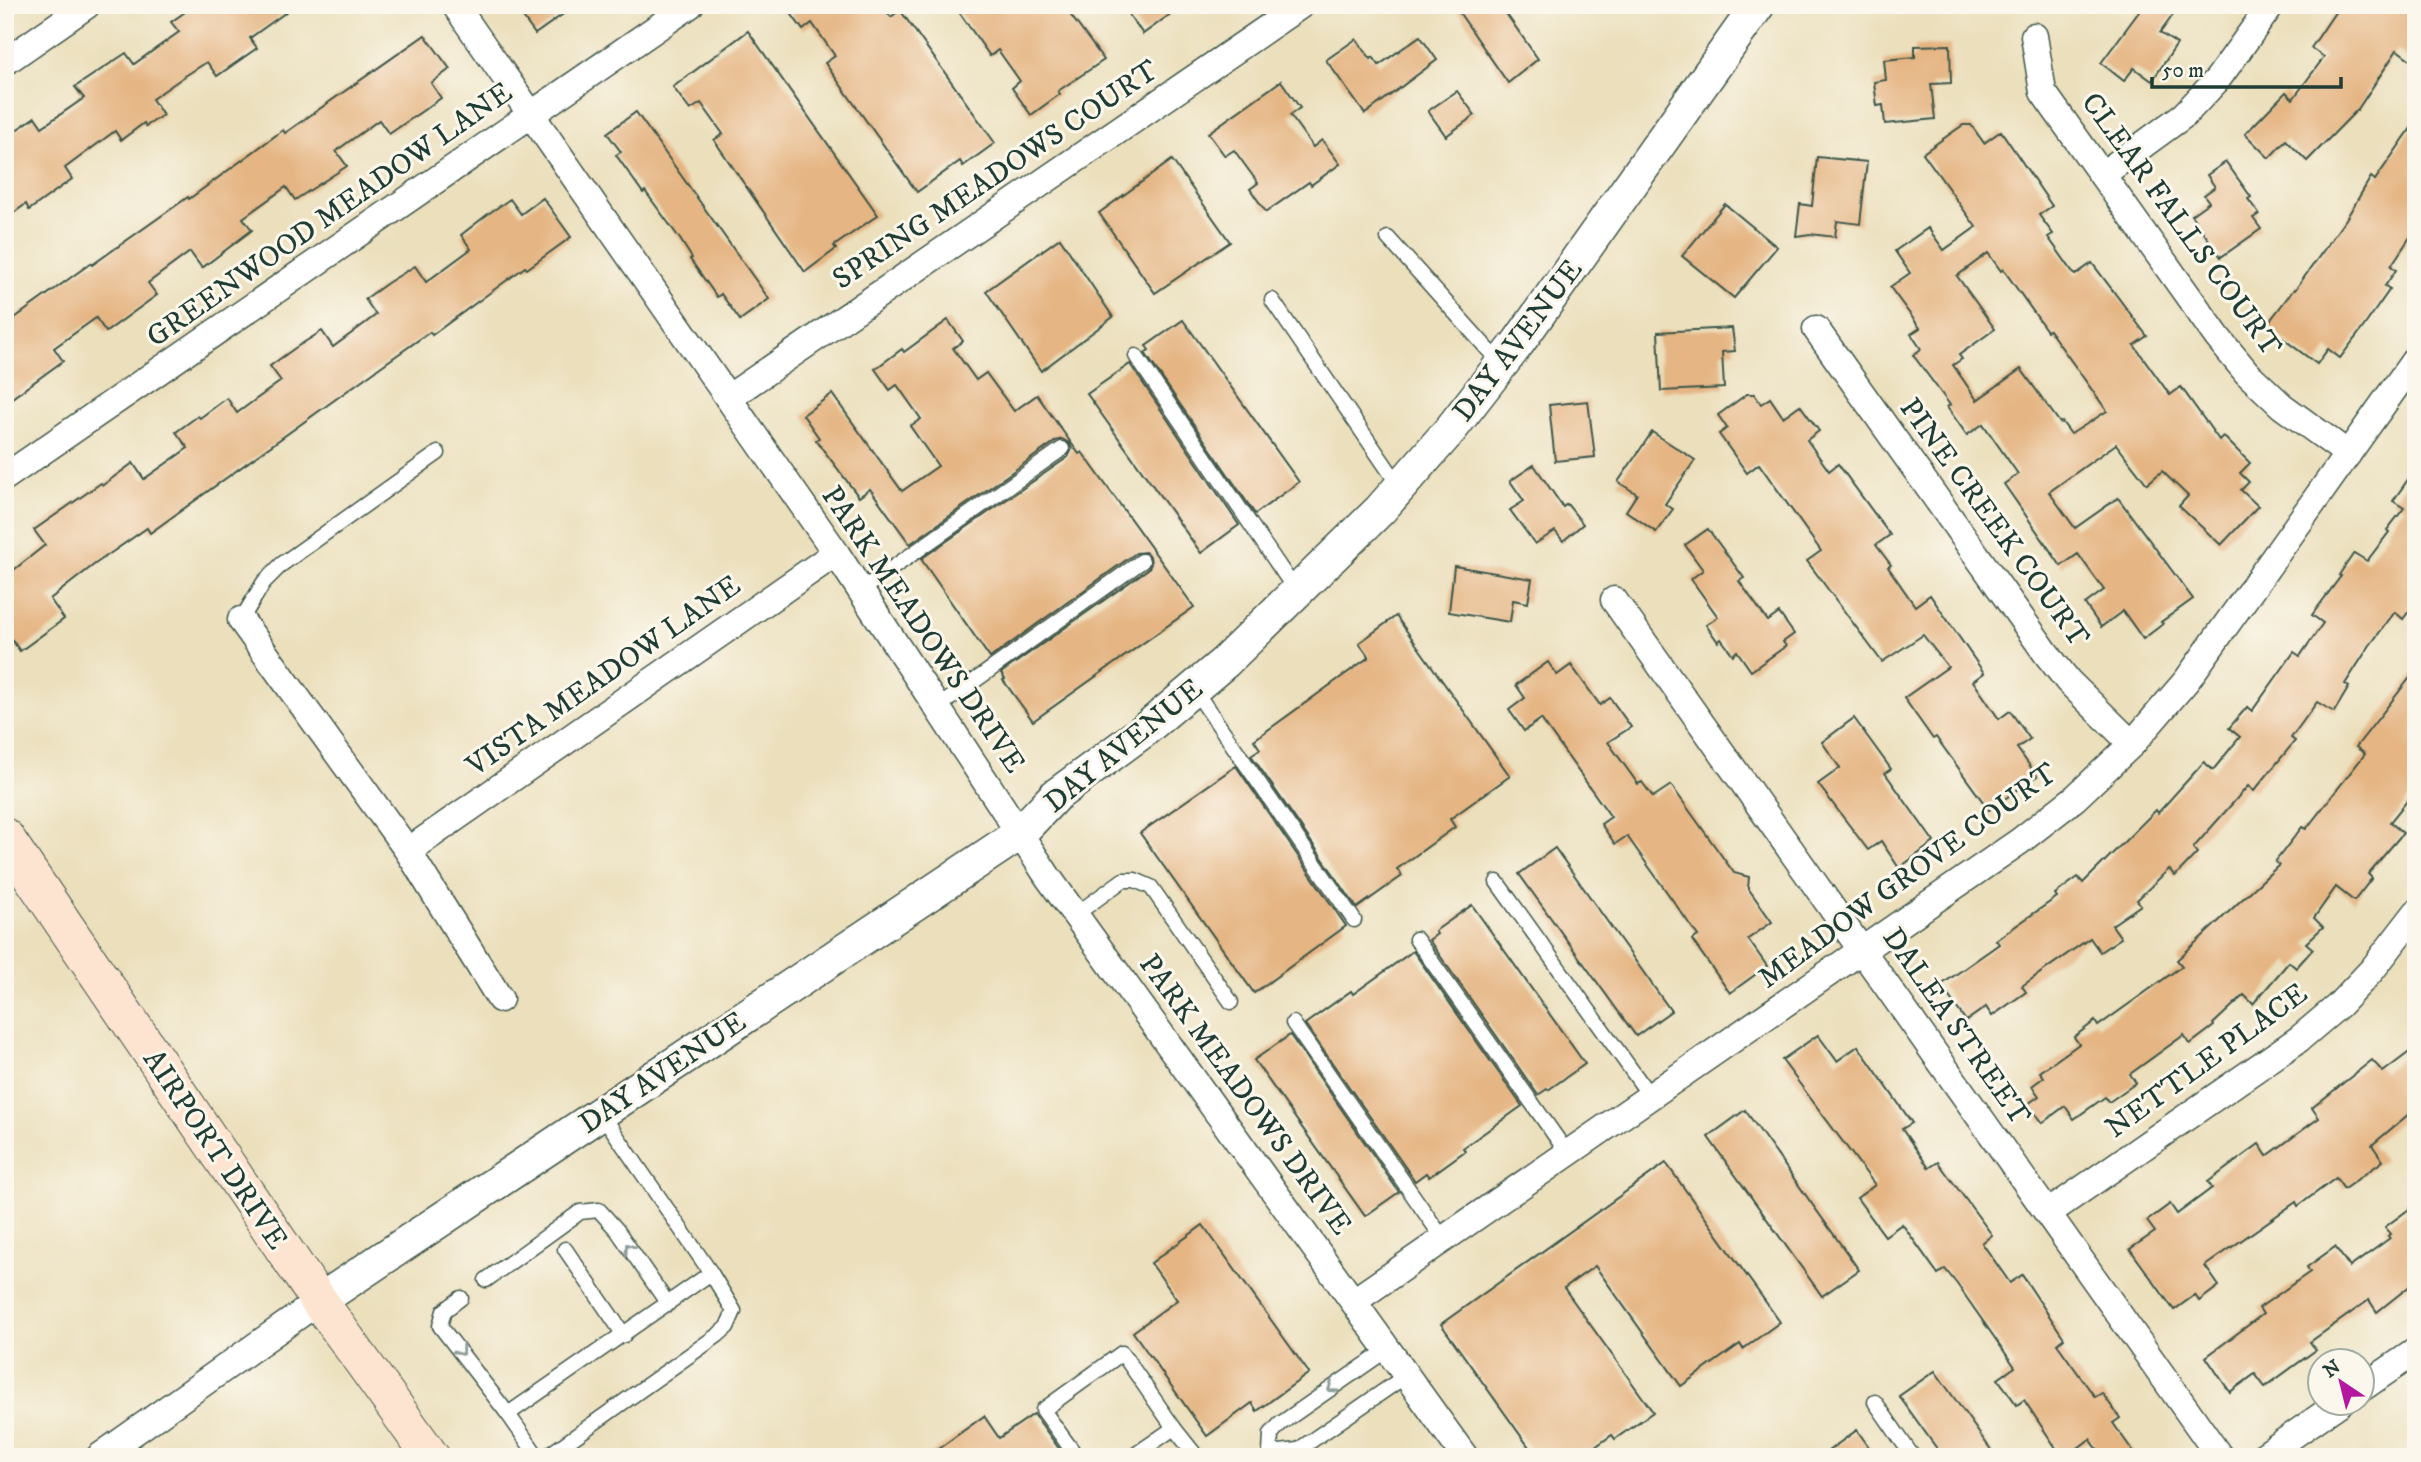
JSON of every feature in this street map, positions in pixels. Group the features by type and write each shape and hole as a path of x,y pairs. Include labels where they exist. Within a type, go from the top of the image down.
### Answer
{"main road":[{"name":"AIRPORT DRIVE","path":"5,837 319,1301 431,1457"}],"street":[{"path":"5,62 87,5"},
{"name":"PARK MEADOWS DRIVE","path":"455,5 836,553 1019,834 1075,915 1465,1457"},
{"name":"GREENWOOD MEADOW LANE","path":"5,477 690,5"},
{"name":"SPRING MEADOWS COURT","path":"728,398 1301,5"},
{"name":"DAY AVENUE","path":"319,1301 1019,834 1055,796 1142,732 1225,662 1380,510 1451,429 1502,365 1758,5"},
{"path":"2103,174 2183,115 2217,80 2271,5"},
{"name":"CLEAR FALLS COURT","path":"2034,36 2043,92 2218,338 2247,373 2282,406 2348,454"},
{"name":"PINE CREEK COURT","path":"1816,329 2046,653 2068,681 2132,744"},
{"name":"MEADOW GROVE COURT","path":"1354,1301 2020,841 2075,798 2132,744 2187,680 2416,358"},
{"name":"VISTA MEADOW LANE","path":"408,851 836,553"},
{"name":"DALEA STREET","path":"1614,600 2220,1457"},
{"path":"241,620 408,851 500,999"},
{"name":"NETTLE PLACE","path":"2048,1213 2299,1039 2338,1006 2372,970 2416,913"},
{"path":"99,1457 319,1301"},
{"path":"2376,1378 2416,1351"},
{"path":"2262,1457 2321,1416"}],"lane":[{"path":"1388,238 1502,365"},
{"path":"1272,300 1400,487"},
{"path":"1136,356 1296,591"},
{"path":"861,590 1062,449"},
{"path":"241,620 264,582 282,564 438,453"},
{"path":"938,707 1142,561"},
{"path":"1193,688 1354,920"},
{"path":"1075,915 1123,880 1135,880 1152,887 1231,1002"},
{"path":"1497,882 1650,1096"},
{"path":"1416,939 1568,1154"},
{"path":"1293,1023 1444,1240"},
{"path":"546,1457 727,1327 734,1311 601,1113"},
{"path":"486,1280 580,1212 599,1210 617,1230 668,1304"},
{"path":"565,1249 624,1335"},
{"path":"508,1414 711,1273"},
{"path":"461,1298 444,1311 440,1326 538,1457"},
{"path":"1388,1349 1280,1424 1271,1434 1269,1455 1298,1450 1406,1375"},
{"path":"1077,1457 1042,1410 1122,1353 1174,1428 1198,1457"},
{"path":"1875,1402 1913,1457"},
{"path":"1132,1457 1174,1428"}],"building":[{"path":"195,5 296,5 250,38 257,48 217,76 207,62 185,76 152,99 163,115 146,126 144,123 121,140 115,131 65,168 72,179 29,210 26,204 5,219 5,138 35,117 42,127 84,98 75,87 126,53 134,64 179,32 171,22"},
{"path":"514,5 576,5 535,34"},
{"path":"785,5 882,5 891,17 900,10 995,143 963,166 960,161 917,192 825,63 835,56 812,23 803,30"},
{"path":"954,5 1063,5 1104,60 1058,91 1060,94 1031,115 1012,88 1020,81 998,50 990,56"},
{"path":"1122,5 1183,5 1143,34"},
{"path":"1454,5 1500,5 1538,59 1508,83"},
{"path":"2144,5 2160,5 2173,15 2160,33 2177,44 2152,81 2134,68 2124,81 2101,63"},
{"path":"2340,5 2416,5 2416,64 2397,50 2358,109 2307,161 2286,140 2269,158 2245,134 2286,92 2293,99 2324,57 2311,48"},
{"path":"748,31 878,215 834,246 836,249 805,272 714,140 723,134 701,103 690,110 673,87"},
{"path":"425,35 450,69 431,83 441,98 389,134 379,120 336,151 347,166 295,200 286,187 243,218 252,230 202,268 190,252 148,283 157,295 106,332 96,318 54,348 63,361 12,398 5,387 5,325 91,263 92,265 188,197 189,199 283,130 285,133"},
{"path":"1420,36 1437,60 1365,114 1326,60 1356,39 1379,65"},
{"path":"1950,45 1951,83 1931,84 1935,119 1885,124 1883,105 1877,106 1874,82 1886,80 1884,60 1915,57 1915,46"},
{"path":"1281,81 1300,108 1290,115 1313,147 1322,140 1340,164 1266,212 1250,189 1258,183 1234,150 1225,156 1208,133"},
{"path":"1457,91 1475,115 1446,136 1428,111"},
{"path":"636,112 769,299 740,320 721,294 717,297 690,259 692,258 680,239 616,155 621,152 607,133"},
{"path":"2416,121 2416,228 2391,266 2396,270 2385,286 2390,289 2362,329 2340,358 2328,349 2317,364 2266,326 2346,219 2371,177 2375,180"},
{"path":"1963,125 1971,125 1984,143 2001,131 2052,206 2039,215 2053,234 2048,237 2075,275 2092,263 2147,336 2134,345 2170,395 2181,387 2219,440 2223,436 2250,463 2240,473 2249,482 2241,490 2258,506 2221,545 2179,506 2188,496 2162,471 2147,484 2116,444 2049,492 2075,528 2118,498 2193,599 2143,639 2123,611 2101,627 2085,604 2104,590 2078,554 2061,566 2004,484 2018,474 1983,424 1967,435 1947,407 1950,405 1913,355 1921,349 1911,334 1920,328 1890,287 1910,273 1895,251 1928,228 1944,250 1976,227 1923,153","holes":["1988,253 2001,271 2003,269 2107,411 2071,434 2021,369 1977,400 1953,365 1962,359 1959,355 1995,329 1957,276"]},
{"path":"1817,157 1867,162 1860,224 1837,221 1835,237 1810,234 1796,236 1800,204 1812,206"},
{"path":"1172,160 1230,242 1155,293 1099,213"},
{"path":"2226,162 2251,197 2248,199 2259,214 2253,218 2261,229 2221,257 2191,215 2209,202 2204,195 2215,187 2207,175"},
{"path":"543,198 571,237 432,335 430,332 383,365 150,533 147,528 95,564 50,599 64,619 20,651 5,630 5,577 45,545 34,530 133,463 144,479 188,448 176,432 198,416 200,418 227,398 237,413 281,381 270,366 295,348 322,331 333,347 376,315 365,299 415,266 426,282 471,249 461,235 510,199 521,214"},
{"path":"1725,204 1777,247 1734,298 1682,256"},
{"path":"1060,238 1113,317 1041,371 986,291"},
{"path":"948,320 963,341 953,348 976,380 986,373 1014,411 1037,395 1079,454 1082,452 1194,607 1033,721 1003,680 1005,679 1001,673 1148,569 1151,564 1150,556 1145,552 1136,553 990,658 921,559 1068,457 1072,449 1069,443 1062,439 1056,441 910,544 870,489 859,497 816,440 819,438 803,415 832,394 902,491 938,466 910,426 921,419 897,385 890,390 875,369"},
{"path":"1183,320 1299,482 1255,514 1145,353 1149,350 1146,346"},
{"path":"1732,328 1735,351 1722,352 1724,388 1661,391 1658,332"},
{"path":"1130,364 1239,525 1201,553 1087,394"},
{"path":"1747,394 1754,394 1761,404 1770,398 1783,417 1800,405 1819,431 1807,440 1829,471 1838,464 1890,535 1876,545 1891,565 1888,567 1915,606 1930,595 1984,673 1973,681 1999,719 2010,711 2030,739 2017,748 2037,776 1989,810 1904,698 1948,667 1923,635 1882,662 1807,561 1821,551 1759,464 1747,473 1719,434 1727,428 1718,415"},
{"path":"1588,401 1595,457 1555,461 1549,405"},
{"path":"1652,432 1695,460 1665,504 1673,509 1656,532 1626,511 1637,494 1618,482"},
{"path":"1534,465 1563,507 1567,504 1583,524 1563,541 1555,531 1535,544 1510,510 1524,501 1510,481"},
{"path":"2416,468 2416,602 2403,619 2395,612 2370,645 2345,684 2349,687 2334,712 2317,702 2291,738 2295,741 2254,791 2248,786 2193,848 2197,853 2175,876 2169,869 2137,900 2141,905 2112,925 2121,938 2100,952 2090,938 2022,986 2026,992 1992,1016 1986,1007 1966,1021 1941,985 1999,944 1996,940 2057,897 2055,894 2078,877 2083,883 2156,810 2158,813 2204,762 2213,770 2240,737 2229,728 2247,707 2252,711 2294,652 2300,656 2323,623 2312,615 2341,576 2339,575 2354,553 2367,561 2389,532 2387,530 2404,508 2393,501"},
{"path":"1708,529 1744,578 1739,581 1768,621 1779,613 1794,634 1783,642 1786,646 1751,671 1737,651 1733,655 1721,639 1718,642 1706,625 1718,617 1691,579 1703,570 1685,545"},
{"path":"1454,566 1532,579 1528,603 1513,600 1510,622 1449,612"},
{"path":"1396,616 1510,776 1450,819 1455,827 1397,869 1402,876 1357,908 1251,755 1260,749 1254,740 1369,657 1359,643"},
{"path":"1548,662 1557,675 1571,665 1600,705 1610,698 1631,727 1608,742 1638,784 1642,782 1653,797 1671,785 1734,873 1749,877 1748,888 1772,922 1748,939 1767,966 1730,993 1692,940 1698,936 1627,836 1615,844 1601,824 1611,817 1541,719 1524,731 1509,710 1525,698 1516,685"},
{"path":"2416,670 2416,790 2390,822 2403,833 2368,874 2372,878 2354,901 2336,887 2314,918 2323,927 2306,943 2313,949 2296,968 2289,962 2253,1004 2244,995 2213,1024 2214,1026 2190,1044 2184,1035 2130,1074 2136,1083 2109,1102 2105,1097 2074,1119 2065,1106 2042,1123 2028,1104 2039,1096 2032,1086 2044,1077 2040,1072 2079,1044 2074,1037 2095,1021 2098,1026 2182,966 2177,960 2279,865 2275,862 2302,827 2306,829 2365,754 2356,747"},
{"path":"1854,718 1891,769 1885,773 1934,842 1899,868 1881,841 1868,850 1818,784 1840,768 1822,742"},
{"path":"1236,766 1346,926 1254,993 1140,833"},
{"path":"1555,848 1671,1011 1636,1036 1519,874"},
{"path":"1472,905 1585,1064 1538,1095 1429,940 1437,934 1435,931"},
{"path":"1413,951 1522,1106 1463,1148 1465,1151 1429,1177 1426,1173 1415,1181 1305,1024"},
{"path":"1290,1035 1399,1192 1365,1216 1254,1060"},
{"path":"1818,1035 1837,1061 1858,1046 1912,1123 1902,1129 1929,1168 1938,1162 1992,1235 1982,1243 2010,1283 2022,1275 2064,1338 2057,1344 2095,1397 2102,1393 2120,1418 2113,1423 2137,1457 2103,1457 2090,1439 2066,1457 2062,1457 2024,1400 2017,1405 1998,1379 2015,1367 1945,1269 1938,1274 1902,1224 1885,1236 1857,1198 1875,1185 1782,1060"},
{"path":"2416,1047 2416,1108 2372,1145 2383,1161 2344,1189 2336,1178 2298,1206 2296,1202 2205,1266 2219,1286 2199,1301 2195,1295 2174,1310 2130,1249 2155,1232 2147,1221 2170,1204 2177,1214 2212,1188 2208,1182 2259,1144 2267,1156 2319,1118 2312,1108 2372,1060 2383,1072"},
{"path":"1745,1110 1859,1270 1822,1296 1708,1137"},
{"path":"1666,1163 1780,1322 1743,1349 1740,1344 1681,1386 1595,1266 1564,1288 1653,1412 1615,1439 1612,1435 1581,1457 1536,1457 1441,1324"},
{"path":"2416,1204 2416,1281 2377,1312 2369,1300 2310,1342 2313,1346 2306,1346 2306,1357 2265,1387 2255,1374 2230,1392 2206,1357 2263,1314 2259,1308 2310,1272 2307,1267 2335,1247 2350,1267 2390,1238 2388,1236 2391,1234 2385,1227"},
{"path":"1203,1225 1309,1373 1257,1411 1252,1403 1207,1436 1133,1332 1177,1300 1151,1263"},
{"path":"1935,1371 1996,1457 1943,1457 1899,1396"},
{"path":"1034,1414 1065,1457 927,1457 984,1416 999,1438"},
{"path":"1857,1430 1876,1457 1820,1457"}]}
